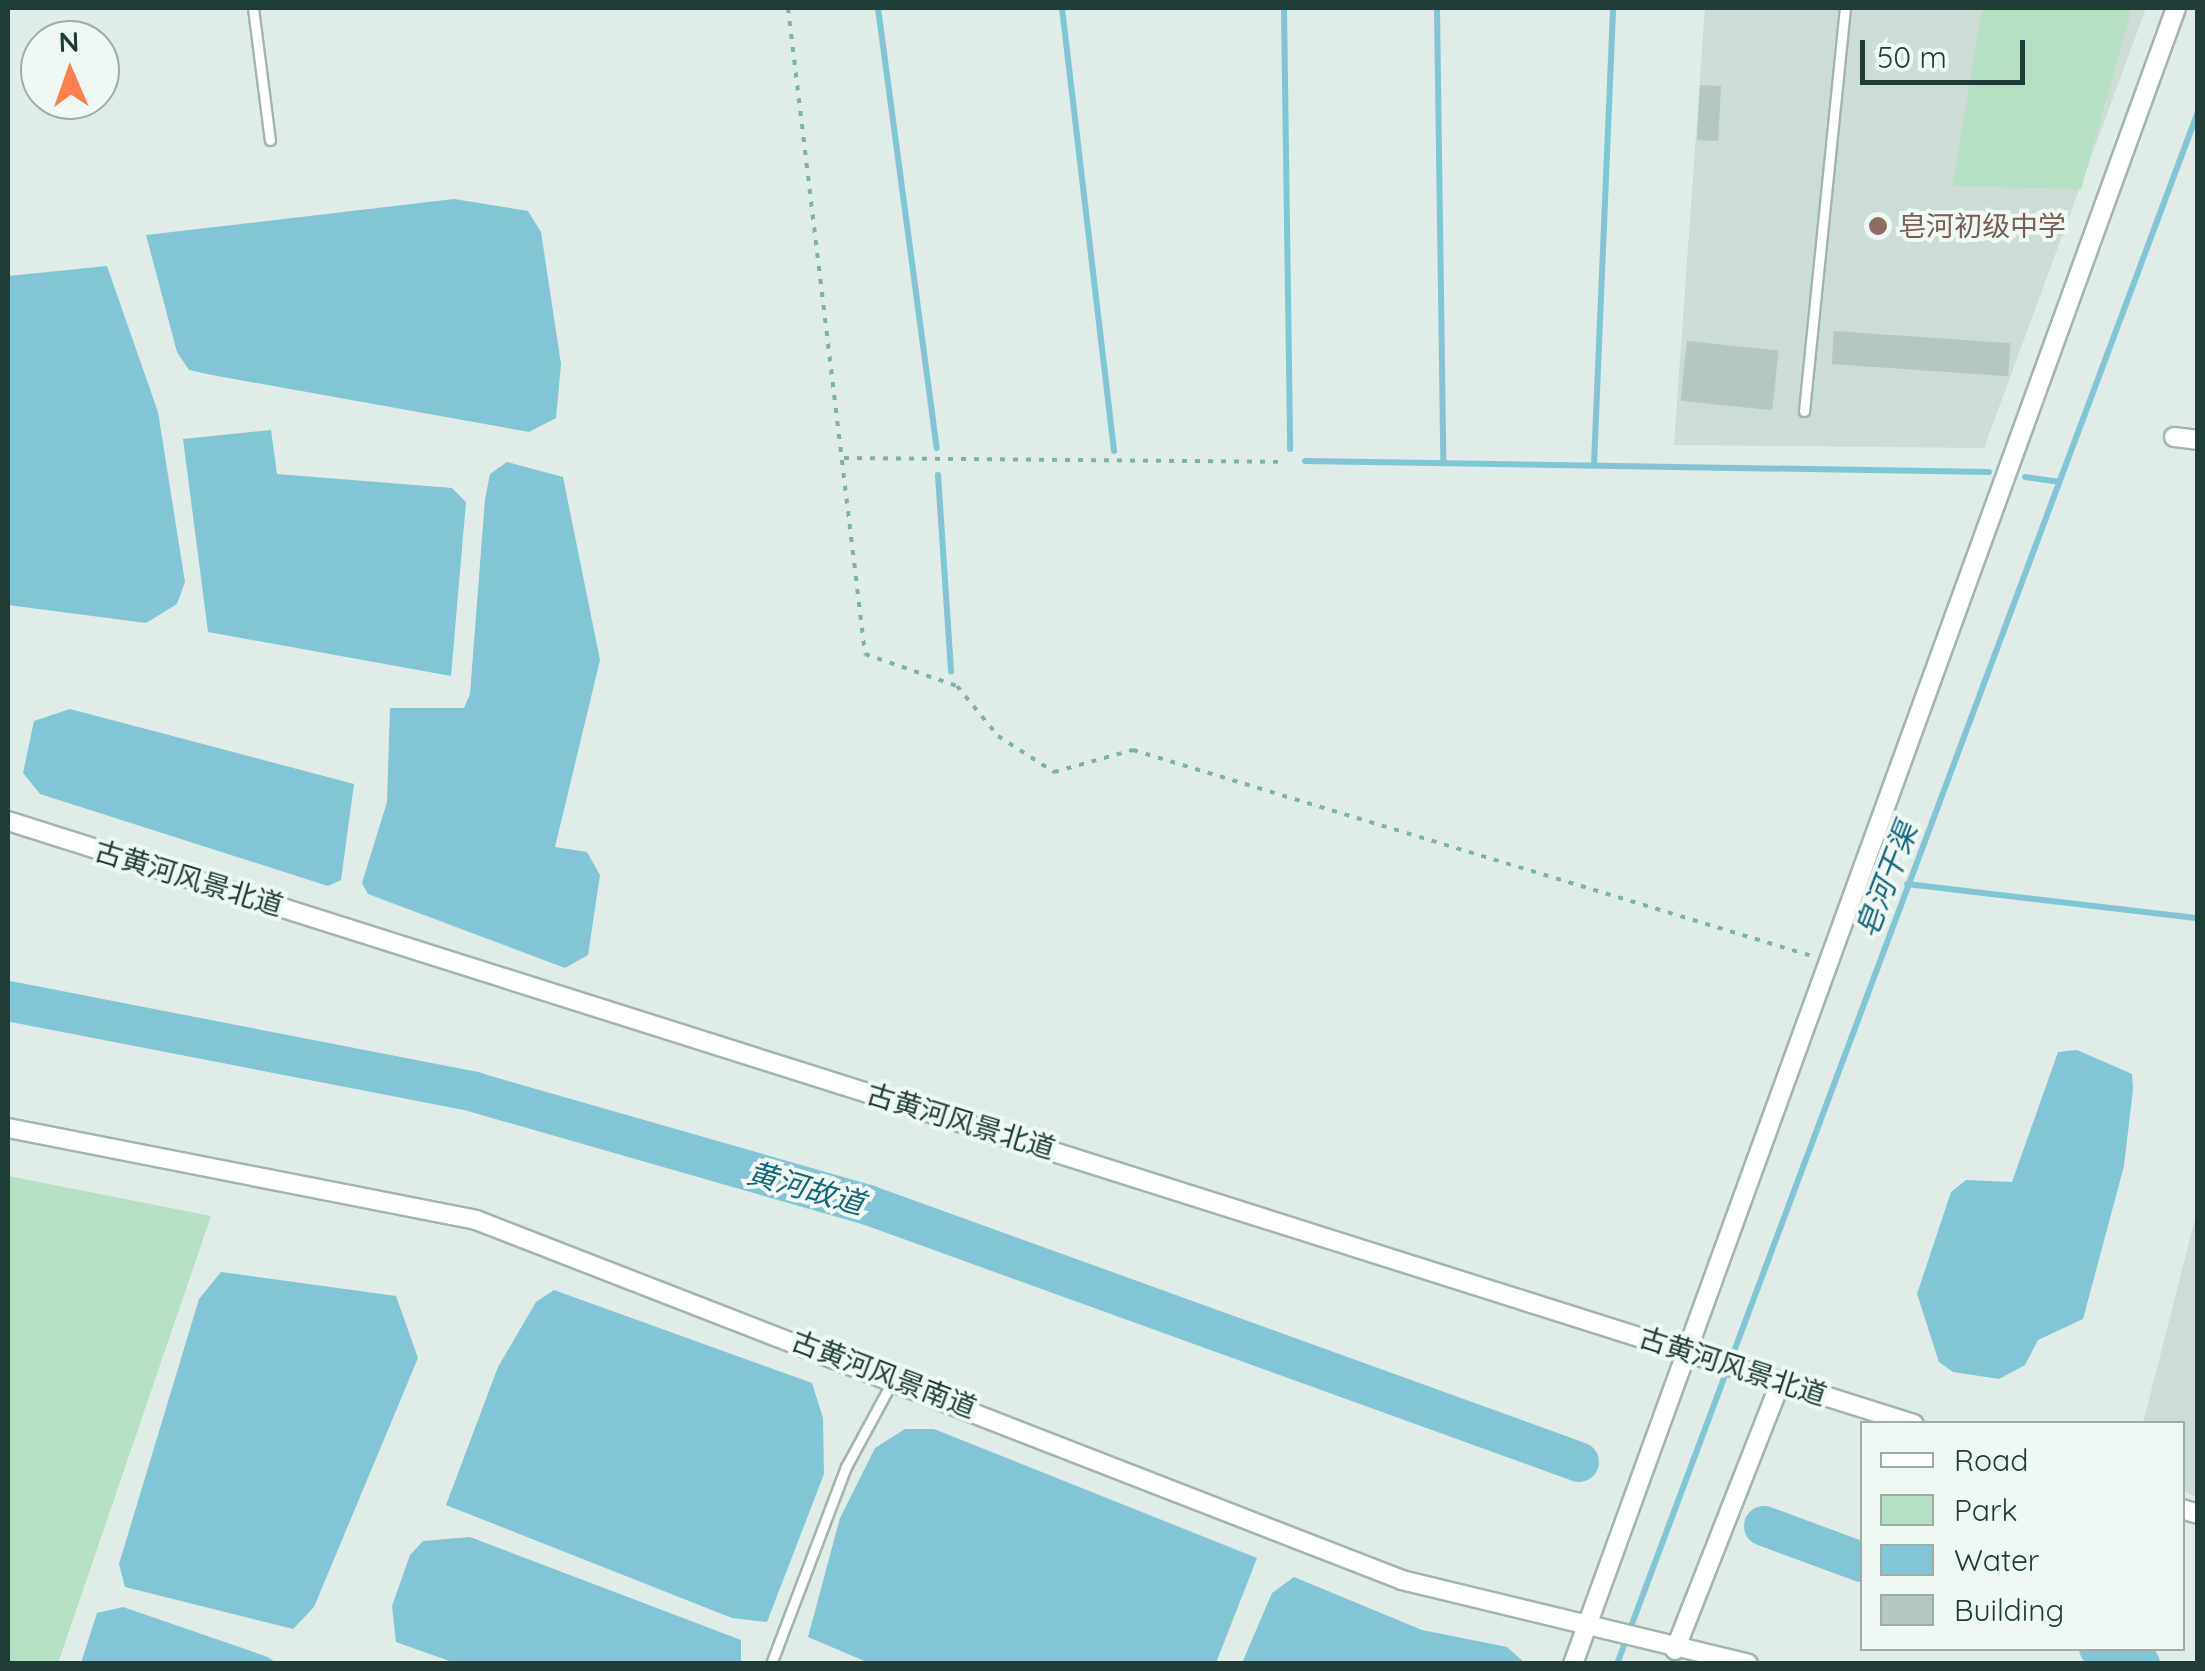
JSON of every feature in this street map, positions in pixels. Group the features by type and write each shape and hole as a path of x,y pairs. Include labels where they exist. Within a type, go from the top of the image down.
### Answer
{"street":[{"path":"1573,1664 1695,1352 1831,962 2176,8"},
{"path":"2174,437 2198,440"},
{"name":"古黄河风景北道","path":"8,821 1904,1421"},
{"name":"古黄河风景南道","path":"8,1128 476,1220 894,1378 1402,1580 1588,1620 1676,1650 1748,1664"},
{"path":"1676,1650 1773,1380"}],"lane":[{"path":"252,8 270,140"},
{"path":"1804,411 1845,8"},
{"path":"771,1664 846,1466 894,1378"}],"path":[{"path":"788,8 844,458 860,647 957,686 998,736 1042,767 1071,772 1133,750 1831,962"},
{"path":"844,458 1283,462"}],"shaded area":[{"name":"皂河初级中学","path":"1705,8 2146,8 1984,448 1674,445"},
{"path":"2197,1211 2197,1497 2185,1492 2185,1421 2144,1421"}],"green space":[{"path":"1982,8 2132,8 2081,189 1953,186"},
{"path":"8,1176 211,1216 58,1663 8,1663"}],"water":[{"path":"454,199 528,211 541,232 561,364 556,418 529,432 189,370 177,352 146,235"},
{"path":"107,266 158,412 185,582 177,604 146,623 8,605 8,276"},
{"path":"271,430 277,474 452,488 466,502 451,676 208,632 183,439"},
{"path":"507,462 563,477 600,660 555,847 587,852 600,875 588,955 565,968 368,894 362,883 387,802 390,708 464,708 470,694 485,499 490,474"},
{"path":"70,709 354,784 341,880 328,886 40,794 23,773 34,721"},
{"path":"2077,1050 2132,1074 2133,1089 2124,1166 2083,1319 2038,1340 2025,1365 1999,1379 1953,1372 1939,1362 1917,1294 1951,1192 1966,1180 2012,1182 2058,1052"},
{"path":"221,1272 396,1296 418,1358 314,1607 293,1629 125,1587 119,1564 199,1299"},
{"path":"554,1290 812,1383 823,1418 824,1474 767,1622 732,1618 446,1505 498,1367 536,1302"},
{"path":"905,1429 934,1429 1257,1558 1216,1663 869,1663 808,1637 840,1518 875,1448"},
{"path":"470,1537 741,1640 741,1663 455,1663 396,1642 392,1606 410,1555 423,1541"},
{"path":"1294,1577 1422,1630 1507,1647 1525,1663 1242,1663 1272,1593"},
{"path":"123,1607 276,1663 81,1663 97,1613"}],"building":[{"path":"1700,85 1721,86 1718,141 1697,140"},
{"path":"1834,331 2011,343 2008,376 1832,364"},
{"path":"1687,341 1778,351 1772,410 1681,401"}],"waterway":[{"path":"878,8 937,448"},
{"path":"1062,8 1114,451"},
{"path":"1284,8 1290,449"},
{"path":"1437,8 1443,463"},
{"path":"1594,464 1613,8"},
{"name":"皂河干渠","path":"1617,1664 2198,112"},
{"path":"1305,461 1989,472"},
{"path":"938,475 951,672"},
{"path":"2025,477 2059,482"},
{"path":"1907,884 2198,918"},
{"name":"黄河故道","path":"8,1001 474,1092 868,1205 1579,1462"},
{"name":"黄河故道","path":"1764,1526 1860,1561"},
{"name":"黄河故道","path":"2107,1651 2140,1664"}],"place":[{"name":"皂河初级中学","path":"1878,226"}]}
